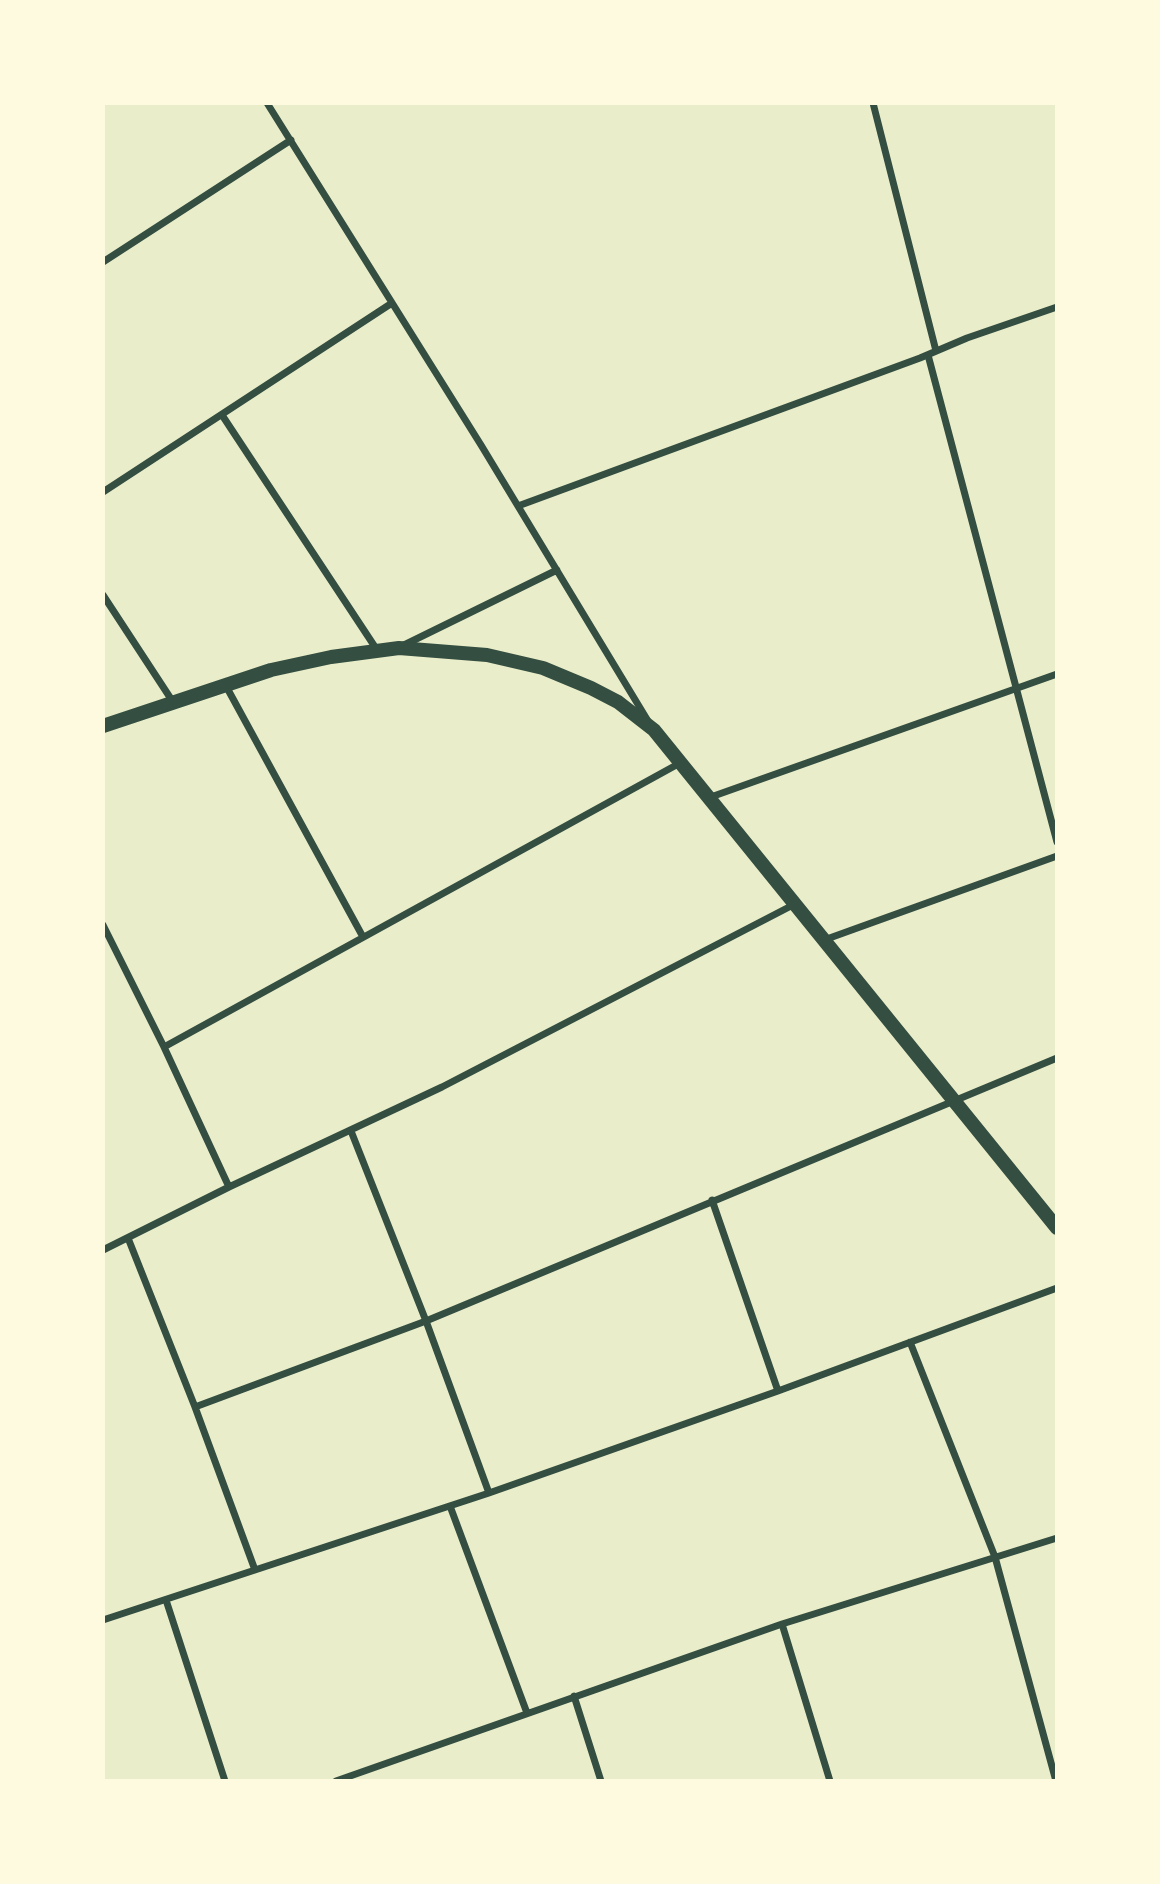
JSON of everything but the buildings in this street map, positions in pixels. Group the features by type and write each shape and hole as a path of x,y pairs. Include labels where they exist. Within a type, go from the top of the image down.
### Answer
{"main road":[{"path":"103,726 271,670 331,657 399,648 487,655 543,668 618,702 654,730 822,941 1057,1228"}],"street":[{"path":"267,103 393,303 654,730"},
{"path":"873,103 932,353 1057,842"},
{"path":"103,262 290,140"},
{"path":"103,492 393,303"},
{"path":"518,506 1057,307"},
{"path":"222,415 378,650"},
{"path":"399,648 557,570"},
{"path":"103,595 174,703"},
{"path":"708,798 1057,674"},
{"path":"226,686 363,937"},
{"path":"164,1047 680,763"},
{"path":"822,941 1057,856"},
{"path":"103,1250 229,1187 442,1087 793,905"},
{"path":"103,925 229,1187"},
{"path":"195,1407 426,1321 1057,1058"},
{"path":"351,1131 426,1321 489,1493"},
{"path":"712,1200 778,1391"},
{"path":"128,1238 195,1407 255,1570"},
{"path":"103,1620 489,1493 778,1391 1057,1288"},
{"path":"910,1342 995,1558 1056,1781"},
{"path":"450,1506 527,1713"},
{"path":"336,1781 361,1777 527,1713 782,1624 1057,1538"},
{"path":"166,1600 225,1781"},
{"path":"782,1624 830,1781"},
{"path":"574,1696 601,1781"}]}
